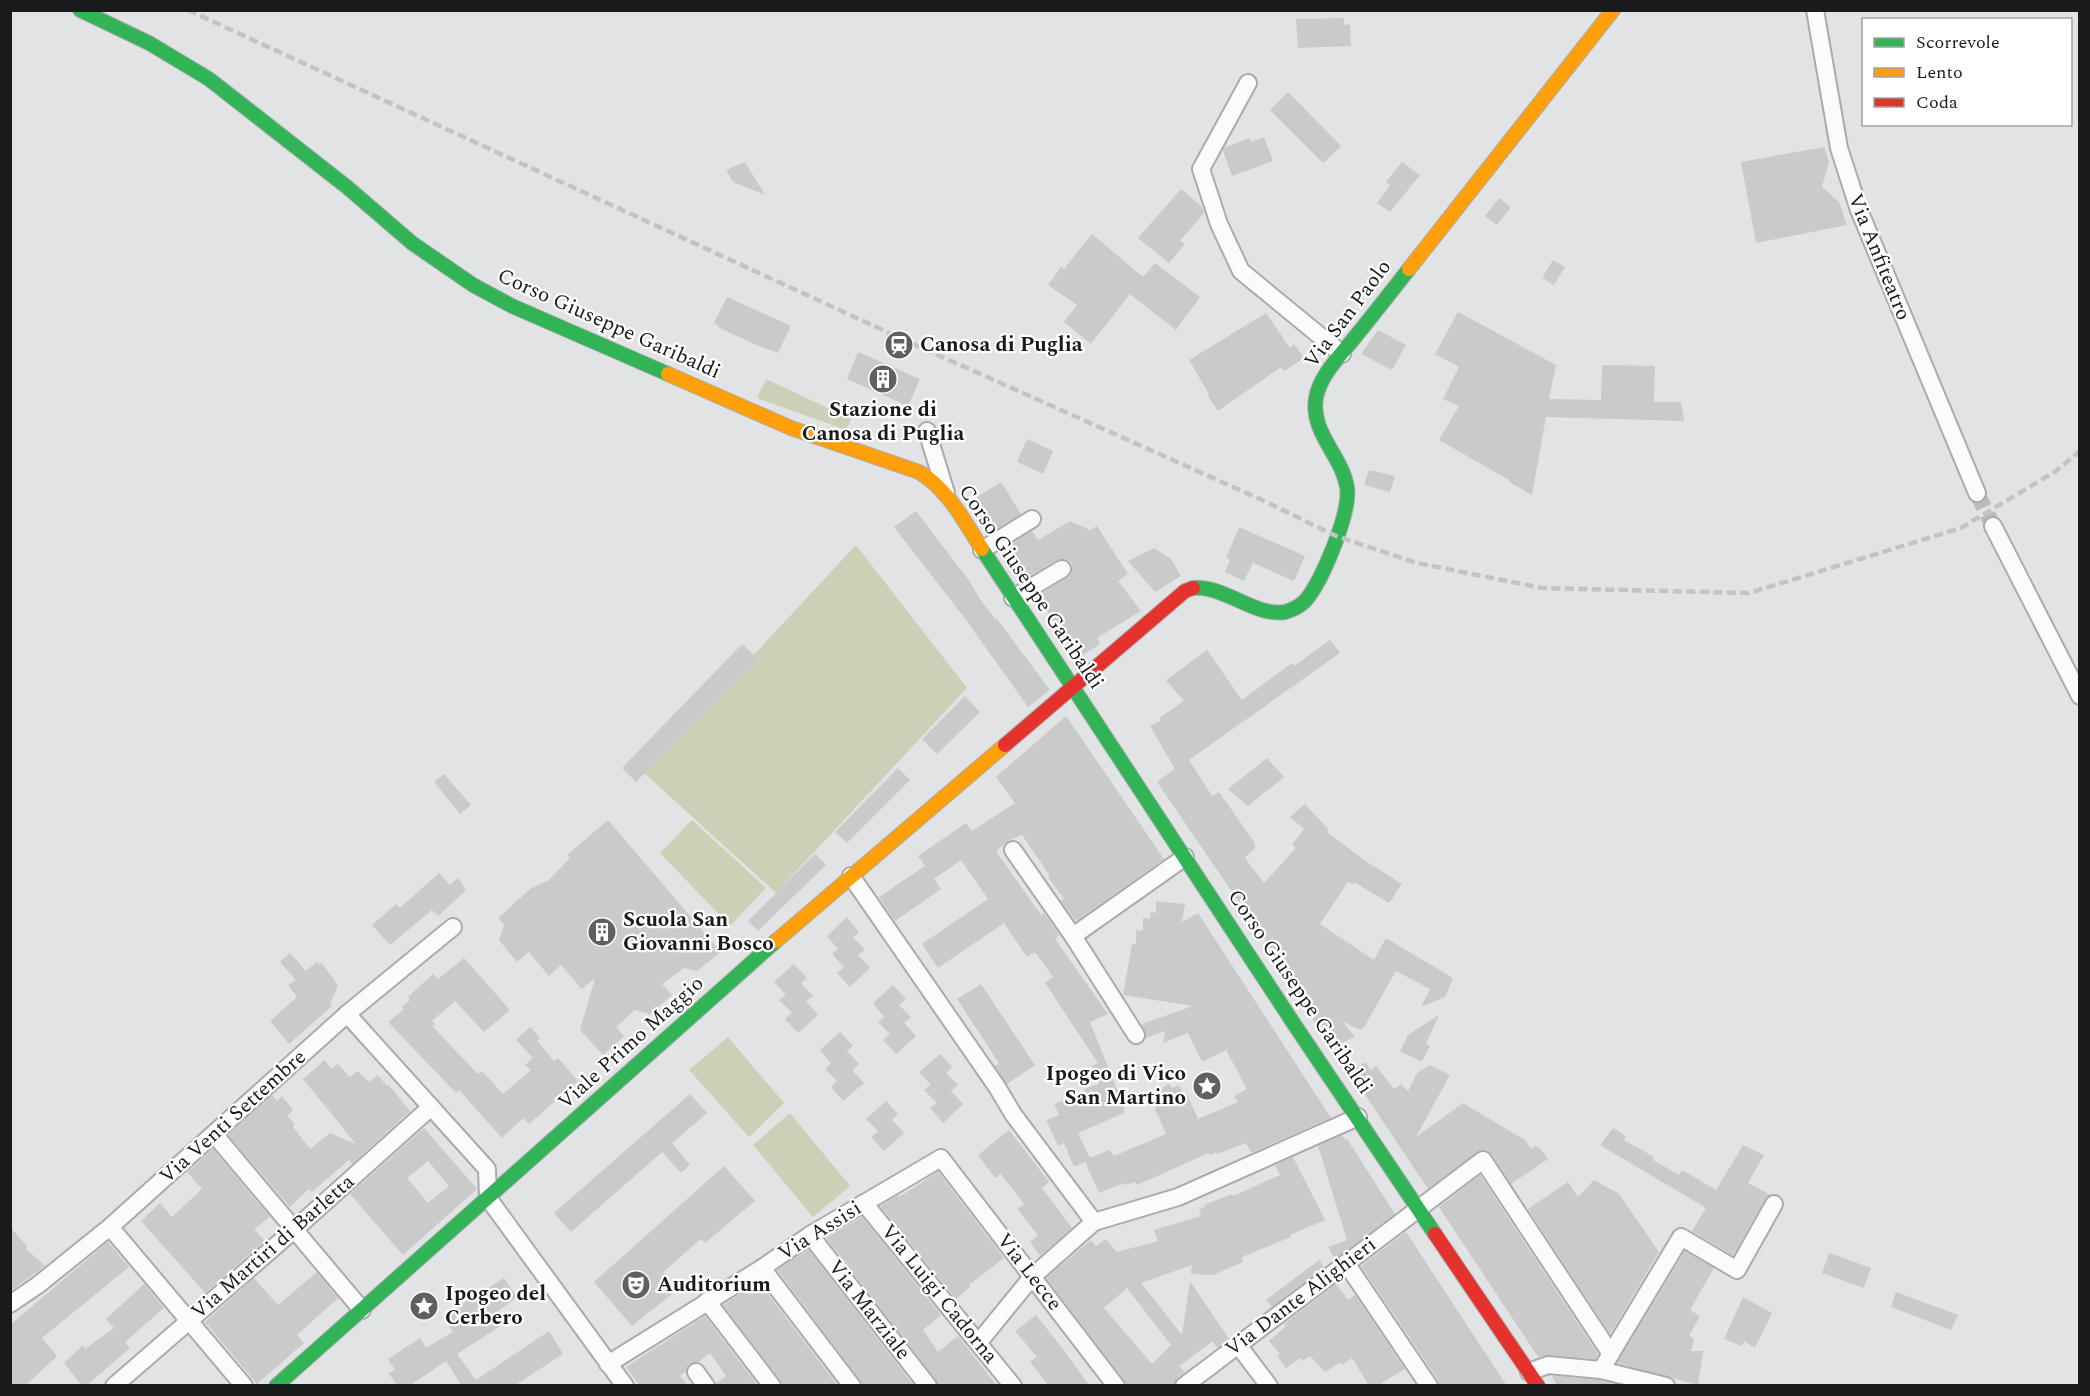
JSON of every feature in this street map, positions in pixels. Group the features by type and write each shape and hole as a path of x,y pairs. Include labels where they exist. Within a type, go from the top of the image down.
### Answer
{"street":[{"name":"Corso Giuseppe Garibaldi","path":"80,10 149,43 209,79 347,186 412,243 473,285 512,306 791,428 919,472 934,481 949,499 1294,1024 1533,1379"},
{"name":"Via San Paolo","path":"1073,689 1190,588 1207,588 1279,612 1295,608 1308,597 1324,566 1347,506 1345,478 1316,414 1315,405 1319,387 1342,354 1613,10"},
{"name":"Via Anfiteatro","path":"1815,10 1839,148 1859,210 1977,493"},
{"path":"1248,83 1201,169 1219,224 1241,272 1342,354"},
{"path":"927,432 949,499"},
{"path":"982,550 1032,519"},
{"path":"1993,526 2079,696"},
{"path":"1013,598 1062,568"},
{"name":"Viale Primo Maggio","path":"276,1386 851,876 1027,725 1073,689"},
{"path":"1013,849 1073,936 1136,1035"},
{"path":"1073,936 1185,857"},
{"path":"851,876 997,1087 1013,1114 1094,1222"},
{"name":"Via Venti Settembre","path":"10,1304 38,1285 110,1227 347,1014 453,927"},
{"path":"347,1014 487,1169 488,1198 624,1386"},
{"name":"Via Martiri di Barletta","path":"114,1386 431,1107"},
{"path":"979,1342 1032,1277 1094,1222 1178,1197 1358,1117"},
{"path":"214,1134 362,1310"},
{"name":"Via Assisi","path":"608,1364 762,1268 810,1235 941,1158"},
{"name":"Via Lecce","path":"941,1158 1116,1386"},
{"name":"Via Dante Alighieri","path":"1184,1386 1483,1160 1611,1354"},
{"name":"Via Luigi Cadorna","path":"864,1203 1013,1386"},
{"path":"1601,1370 1681,1237 1737,1270 1774,1204"},
{"path":"110,1227 244,1386"},
{"name":"Via Marziale","path":"810,1235 928,1386"},
{"path":"1346,1263 1429,1386"},
{"path":"762,1268 852,1386"},
{"path":"707,1301 772,1386"},
{"path":"1238,1345 1269,1386"},
{"path":"1533,1379 1548,1365 1601,1370 1666,1386"},
{"path":"696,1372 706,1386"}],"green space":[{"path":"766,379 851,419 846,430 757,398"},
{"path":"856,545 967,688 776,893 644,773"},
{"path":"692,820 766,888 730,926 660,853"},
{"path":"728,1037 784,1103 749,1137 689,1070"},
{"path":"790,1113 850,1186 813,1217 753,1145"}],"building":[{"path":"1344,18 1344,25 1350,24 1351,46 1298,48 1296,19"},
{"path":"1288,92 1341,146 1323,163 1270,110"},
{"path":"1264,137 1273,161 1232,176 1224,148 1250,138 1251,142"},
{"path":"1824,147 1829,162 1822,187 1839,202 1847,225 1756,243 1741,162"},
{"path":"745,162 765,195 733,182 726,170"},
{"path":"1402,162 1420,175 1390,212 1377,203 1390,185 1386,182"},
{"path":"1181,189 1202,207 1204,213 1180,241 1185,244 1169,263 1138,238"},
{"path":"1499,198 1511,207 1497,225 1485,216"},
{"path":"1092,234 1143,277 1155,263 1200,297 1176,330 1130,294 1091,344 1064,322 1077,305 1048,285 1061,267 1064,269"},
{"path":"1553,260 1565,267 1554,285 1542,278"},
{"path":"727,297 791,326 778,353 754,344 714,323"},
{"path":"1458,312 1556,365 1549,399 1601,400 1602,365 1655,366 1654,402 1681,402 1684,421 1546,417 1532,495 1439,440 1459,406 1443,399 1459,367 1435,354"},
{"path":"1266,313 1290,348 1294,344 1304,358 1284,371 1281,367 1218,411 1189,360"},
{"path":"1378,330 1406,345 1392,370 1361,354"},
{"name":"Stazione di Canosa di Puglia","path":"858,352 920,379 908,406 847,379"},
{"path":"1027,439 1053,451 1043,474 1017,462"},
{"path":"1369,470 1395,476 1390,492 1364,485"},
{"path":"1001,482 1021,514 997,529 977,497"},
{"path":"916,511 1050,690 1028,707 963,616 894,527"},
{"path":"1070,521 1090,530 1097,526 1128,574 1118,581 1141,611 1097,638 1100,644 1080,657 1075,649 1072,651 1041,601 1044,599 1040,594 1071,575 1071,563 1062,559 1057,560 1028,577 1008,546 1032,531 1038,540"},
{"path":"1239,527 1305,556 1294,581 1253,563 1244,581 1225,572 1230,560 1226,558"},
{"path":"1154,548 1171,559 1181,576 1155,592 1128,561"},
{"path":"1330,640 1340,653 1189,760 1212,796 1219,792 1255,843 1255,848 1245,858 1264,883 1296,848 1292,845 1304,829 1290,817 1305,804 1329,830 1327,832 1367,862 1402,884 1389,903 1354,882 1353,884 1348,882 1320,924 1374,960 1386,938 1453,978 1445,997 1421,1007 1430,989 1396,971 1363,1029 1342,1021 1355,1037 1332,1047 1291,988 1295,984 1157,782 1175,769 1150,726 1161,721 1159,718 1184,701 1166,680 1207,650 1242,700 1292,663 1294,666"},
{"path":"742,644 758,659 636,782 622,768"},
{"path":"965,696 980,712 937,754 922,739"},
{"path":"1066,716 1164,859 1076,921 1061,901 1064,899 1022,835 1008,841 996,851 1041,915 1044,913 1059,935 1055,939 1108,1014 1090,1022 1125,1109 1124,1113 1078,1133 1090,1158 1109,1150 1114,1156 1166,1134 1155,1109 1157,1090 1170,1084 1172,1088 1179,1085 1184,1096 1187,1094 1198,1119 1238,1102 1234,1096 1247,1089 1226,1050 1202,1062 1188,1033 1163,1043 1165,1031 1146,1038 1142,1024 1193,1006 1123,995 1132,944 1136,944 1136,930 1143,931 1143,918 1150,919 1151,912 1156,913 1156,901 1185,904 1182,922 1198,913 1331,1118 1253,1152 1246,1143 1217,1154 1217,1152 1210,1155 1209,1153 1137,1185 1135,1182 1126,1185 1124,1183 1099,1193 1085,1162 1074,1167 1064,1143 1058,1146 1046,1120 1059,1115 1054,1104 1086,1093 1084,1089 1099,1084 1092,1066 1098,1063 1045,983 1053,977 1035,952 1027,957 1004,923 938,968 922,944 988,899 961,860 934,879 941,889 895,921 879,897 925,866 918,856 966,823 972,831 1015,803 996,777"},
{"path":"1267,758 1284,777 1248,806 1228,789"},
{"path":"898,768 910,780 847,843 835,832"},
{"path":"444,774 471,805 460,814 434,782"},
{"name":"Scuola San Giovanni Bosco","path":"608,820 721,952 697,971 684,968 662,984 672,995 650,1014 635,1010 616,1027 624,1036 603,1055 580,1030 595,978 582,989 561,965 549,976 529,952 517,962 499,940 504,925 498,918 530,889 549,880 570,858 567,855"},
{"path":"815,854 826,865 758,931 748,921"},
{"path":"439,873 450,885 458,878 466,890 438,916 432,910 390,945 372,925 396,904 400,908"},
{"path":"847,917 859,932 853,937 865,950 858,955 870,968 850,987 837,973 844,967 832,954 838,949 827,936"},
{"path":"290,953 306,971 318,961 319,965 322,963 338,986 330,1004 332,1006 289,1044 270,1021 297,997 288,985 296,980 280,962"},
{"path":"464,958 510,1010 484,1032 455,1001 432,1021 435,1024 432,1026 478,1074 482,1071 503,1094 531,1070 525,1065 533,1058 516,1040 530,1027 540,1038 537,1041 554,1061 558,1058 578,1081 529,1124 523,1118 502,1138 459,1090 456,1093 388,1022 404,1009 402,1007 410,1000 408,997 433,974 438,979"},
{"path":"794,964 807,978 801,983 813,996 806,1001 818,1015 798,1033 785,1019 792,1013 779,1000 786,995 774,982"},
{"path":"981,984 1035,1065 1007,1084 995,1066 999,1063 957,999"},
{"path":"893,985 906,999 899,1005 911,1017 904,1023 916,1036 896,1054 883,1040 890,1034 878,1022 884,1017 873,1003"},
{"path":"1439,1015 1426,1044 1430,1046 1422,1062 1400,1051 1408,1035"},
{"path":"840,1032 853,1046 847,1051 859,1064 852,1070 864,1083 843,1101 831,1087 837,1081 825,1069 831,1063 820,1050"},
{"path":"940,1054 952,1067 946,1073 958,1085 951,1091 963,1104 943,1123 930,1108 937,1103 924,1090 931,1085 919,1072"},
{"path":"325,1060 331,1069 338,1064 350,1077 358,1071 369,1082 378,1075 410,1111 352,1164 349,1160 312,1192 309,1189 290,1207 228,1135 272,1095 277,1101 282,1096 293,1110 287,1116 295,1124 293,1127 310,1149 330,1133 356,1144 303,1079"},
{"path":"1366,1062 1370,1070 1376,1066 1394,1089 1401,1084 1408,1091 1417,1073 1430,1065 1450,1075 1416,1137 1463,1103 1525,1140 1531,1149 1536,1146 1541,1149 1548,1159 1511,1184 1491,1154 1487,1150 1481,1150 1428,1189 1350,1072"},
{"path":"690,1094 707,1113 672,1143 690,1165 681,1173 662,1152 571,1232 554,1213"},
{"path":"886,1101 898,1114 892,1120 904,1133 884,1151 871,1137 878,1131 866,1119"},
{"path":"424,1128 477,1189 403,1255 350,1194","holes":["428,1161 449,1186 428,1203 407,1178"]},
{"path":"1613,1128 1626,1136 1624,1140 1654,1157 1653,1160 1679,1175 1682,1170 1716,1190 1743,1145 1764,1155 1748,1183 1770,1195 1765,1199 1733,1256 1692,1231 1706,1208 1600,1145"},
{"path":"1009,1130 1049,1182 1042,1188 1072,1228 1040,1256 1030,1242 1038,1235 1017,1209 1024,1204 1001,1174 995,1178 978,1155"},
{"path":"1342,1135 1345,1140 1347,1139 1395,1214 1335,1259 1328,1247 1347,1240 1318,1146"},
{"path":"213,1149 270,1217 254,1229 265,1241 205,1293 141,1221 160,1203 172,1217 202,1189 187,1172"},
{"path":"1293,1157 1325,1220 1242,1257 1243,1262 1213,1275 1191,1274 1192,1265 1141,1283 1182,1335 1190,1281 1229,1339 1217,1348 1213,1341 1179,1366 1185,1372 1177,1378 1174,1386 1126,1386 1124,1380 1046,1278 1091,1240 1096,1246 1106,1239 1117,1252 1158,1241 1154,1230 1201,1216 1199,1209 1205,1207 1204,1205 1232,1194 1233,1196 1280,1175 1275,1165","holes":["1127,1288 1171,1345 1152,1364 1104,1308"]},
{"path":"724,1166 755,1201 705,1243 701,1239 663,1272 678,1289 632,1326 594,1282"},
{"path":"938,1172 1004,1258 969,1285 970,1287 956,1299 880,1206 898,1195 899,1197"},
{"path":"1480,1175 1598,1354 1595,1359 1549,1355 1538,1357 1439,1207"},
{"path":"1594,1180 1619,1194 1659,1252 1610,1334 1528,1209 1568,1182 1578,1197"},
{"path":"862,1217 941,1315 923,1330 938,1352 958,1336 997,1386 938,1386 936,1380 826,1238"},
{"path":"10,1227 27,1246 25,1248 45,1266 10,1291"},
{"path":"1406,1232 1507,1386 1439,1386 1438,1380 1361,1266"},
{"path":"108,1242 129,1267 42,1338 57,1356 25,1386 10,1386 10,1325"},
{"path":"808,1249 914,1386 862,1386 860,1380 777,1270"},
{"path":"1685,1251 1714,1268 1690,1310 1700,1316 1689,1336 1694,1339 1691,1351 1703,1351 1698,1385 1617,1363"},
{"path":"1829,1253 1871,1268 1864,1288 1822,1273"},
{"path":"1319,1260 1324,1267 1272,1307 1266,1300"},
{"path":"317,1272 338,1298 297,1335 304,1343 257,1384 205,1322 254,1278 278,1305"},
{"path":"504,1278 517,1297 498,1311 505,1323 457,1354 476,1380 549,1331 563,1354 514,1386 462,1386 446,1361 409,1386 398,1386 388,1373 395,1370 388,1359 420,1338 426,1348 453,1332 443,1316"},
{"path":"759,1282 838,1386 782,1386 780,1380 723,1305"},
{"path":"144,1284 164,1308 125,1342 130,1348 86,1386 82,1386 64,1363 83,1345 85,1349 114,1328 106,1319"},
{"path":"1336,1284 1348,1300 1355,1295 1405,1369 1377,1386 1369,1386 1352,1358 1342,1365 1340,1362 1325,1372 1310,1356 1302,1361 1300,1358 1286,1368 1277,1356 1280,1354 1269,1341 1286,1326 1284,1324"},
{"path":"1896,1292 1958,1315 1951,1330 1891,1307"},
{"path":"1743,1297 1772,1313 1755,1348 1744,1341 1742,1346 1724,1339"},
{"path":"1036,1315 1090,1386 1049,1386 1030,1362 1037,1357 1015,1331"},
{"path":"705,1316 758,1386 716,1386 716,1383 726,1376 710,1353 698,1362 689,1364 680,1376 688,1386 640,1386 626,1367"},
{"path":"1552,1376 1599,1380 1620,1386 1557,1386"}],"tunnel":[{"path":"1977,493 1993,526"}],"railway":[{"path":"188,10 911,343 1260,499 1336,536 1417,563 1542,588 1749,593 1961,528 2056,471 2080,451"}],"traffic: fast":[{"path":"80,10 149,43 209,79 347,187 412,243 473,285 512,306 668,374"},
{"path":"1193,588 1216,591 1262,610 1274,612 1285,612 1296,608 1312,592 1334,546 1345,513 1347,498 1344,476 1318,422 1315,410 1318,390 1332,366 1409,269"},
{"path":"982,549 1435,1234"},
{"path":"276,1386 776,941"}],"traffic: slow":[{"path":"1409,269 1613,10"},
{"path":"668,374 791,428 919,472 947,496 982,549"},
{"path":"776,941 1005,745"}],"traffic: jam":[{"path":"1005,745 1185,591 1193,588"},
{"path":"1435,1234 1538,1386"}],"place":[{"name":"Canosa di Puglia","path":"899,345"},
{"name":"Stazione di Canosa di Puglia","path":"883,379"},
{"name":"Scuola San Giovanni Bosco","path":"602,932"},
{"name":"Ipogeo di Vico San Martino","path":"1207,1086"},
{"name":"Auditorium","path":"636,1285"},
{"name":"Ipogeo del Cerbero","path":"424,1306"}]}
